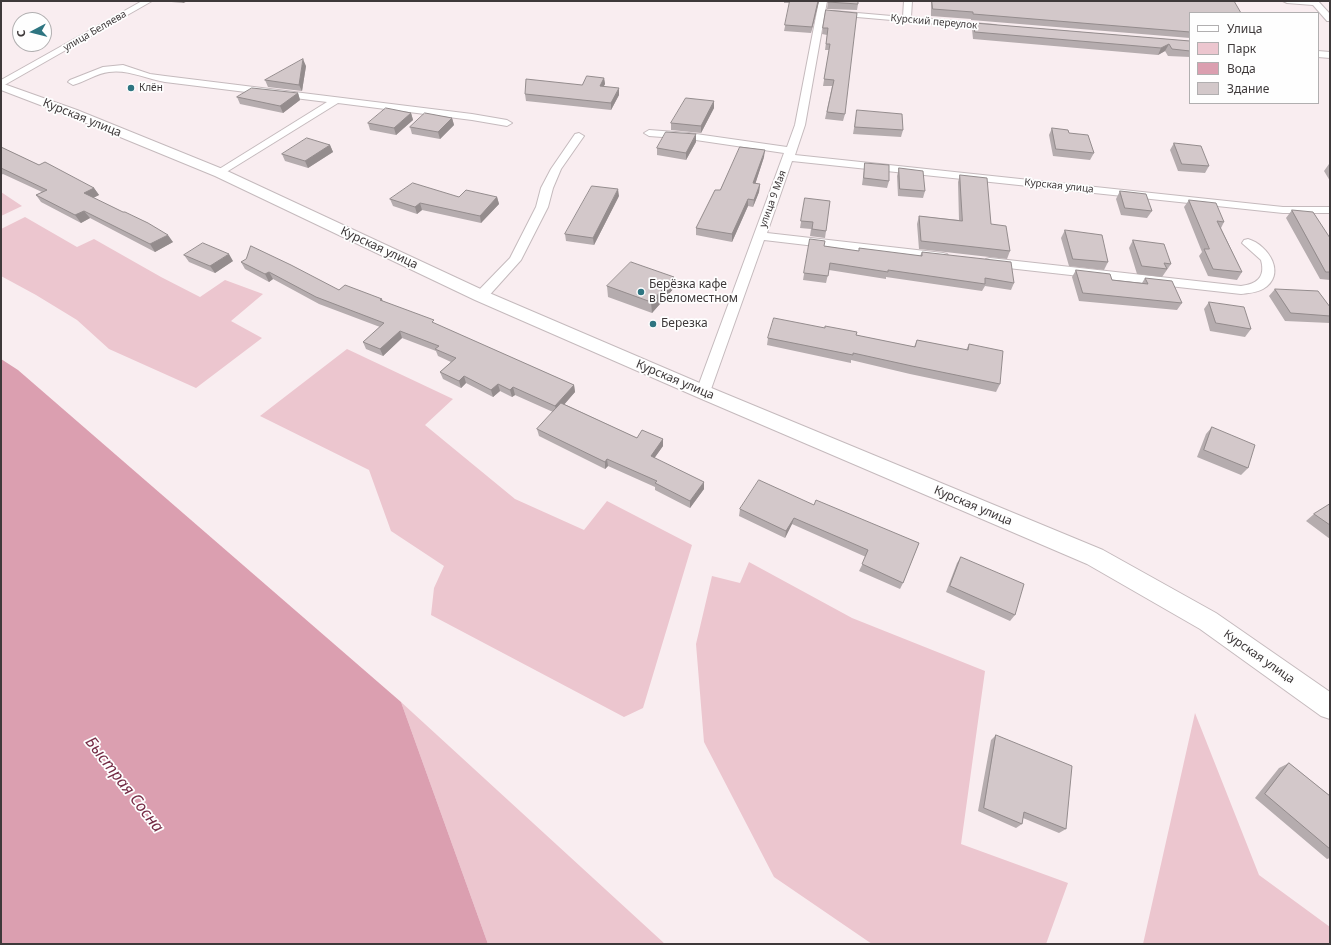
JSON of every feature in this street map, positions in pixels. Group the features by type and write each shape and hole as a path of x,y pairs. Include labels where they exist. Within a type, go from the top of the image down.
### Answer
{"street":[{"name":"улица Беляева","path":"1,85 148,1"},
{"path":"907,19 908,1"},
{"path":"1287,1 1315,2 1330,20"},
{"name":"Курский переулок","path":"822,7 907,19 1001,27"},
{"name":"улица 9 Мая","path":"703,392 800,125 822,7"},
{"path":"1319,54 1330,55"},
{"path":"73,82 106,70 123,68 148,76 165,79 472,117 507,123"},
{"name":"Курская улица","path":"1,85 220,173 481,296 703,392 1095,557 1208,621 1330,707"},
{"path":"220,173 337,100"},
{"name":"Курская улица","path":"649,133 689,136 789,154 1283,210 1330,210"},
{"path":"481,296 515,260 542,208 547,188 556,170 579,136"},
{"path":"760,236 956,258"},
{"path":"980,261 1241,290 1256,288 1260,285 1265,280 1268,267 1266,260 1248,242"}],"green space":[{"path":"1,192 22,206 1,216"},
{"path":"25,217 77,247 94,239 200,297 225,280 263,294 231,321 262,338 196,388 109,349 77,320 1,276 1,229"},
{"path":"347,349 453,399 425,425 515,499 584,530 607,501 692,545 643,708 624,717 431,615 434,588 444,566 391,531 369,470 260,416"},
{"path":"749,562 852,618 985,671 961,844 1068,883 1046,944 872,944 774,877 704,742 696,644 712,576 740,583"},
{"path":"401,702 665,944 488,944"},
{"path":"1195,713 1259,875 1330,927 1330,944 1143,944"}],"water":[{"name":"Быстрая Сосна","path":"1,359 18,370 401,702 488,944 1,944"}],"building":[{"path":"790,1 818,1 812,27 785,25"},
{"path":"858,1 858,4 828,2"},
{"path":"932,1 1234,1 1240,12 1189,12 1189,32 973,14 973,12 933,9"},
{"path":"826,10 857,13 845,114 827,112 834,80 824,79 830,44 826,44 828,28 823,28"},
{"path":"974,23 1189,41 1189,51 1172,49 1169,44 1161,48 975,32"},
{"path":"303,59 299,85 265,80"},
{"path":"587,76 604,78 600,86 619,88 611,103 525,94 526,79 582,85"},
{"path":"252,88 298,93 280,106 237,97"},
{"path":"686,98 714,101 701,126 671,123"},
{"path":"386,108 411,113 394,128 368,123"},
{"path":"857,110 902,114 903,130 855,127"},
{"path":"425,113 452,118 438,132 410,127"},
{"path":"1052,128 1068,130 1069,133 1088,135 1094,153 1056,149"},
{"path":"666,132 696,134 686,153 657,148"},
{"path":"307,138 330,145 305,161 282,154"},
{"path":"1174,143 1201,146 1209,166 1182,164"},
{"path":"1,147 39,165 45,162 94,188 84,193 148,223 168,235 150,244 84,211 75,215 36,195 47,190 1,168"},
{"path":"740,147 765,150 753,183 760,184 754,200 748,199 732,234 696,228 715,190 720,190"},
{"path":"865,163 889,165 889,181 864,178"},
{"path":"899,168 923,171 925,191 900,189"},
{"path":"960,175 987,178 991,224 1006,226 1010,251 921,241 919,216 962,221"},
{"path":"413,183 459,197 466,190 497,197 480,216 420,203 415,207 390,199"},
{"path":"592,186 618,189 593,238 565,234"},
{"path":"1120,191 1146,194 1152,211 1125,208"},
{"path":"805,198 830,201 826,231 812,229 813,222 801,221"},
{"path":"1189,200 1216,203 1224,222 1217,221 1242,272 1213,269 1204,249 1209,249"},
{"path":"1292,210 1313,212 1330,238 1330,272 1326,272"},
{"path":"1065,230 1102,235 1108,262 1073,259"},
{"path":"810,239 825,241 824,246 859,251 859,248 922,256 922,252 1011,262 1014,283 985,278 985,284 830,263 828,276 804,273"},
{"path":"1133,240 1164,244 1171,264 1164,263 1167,269 1142,266"},
{"path":"203,243 229,254 210,266 184,255"},
{"path":"251,246 339,290 345,285 434,320 432,322 574,385 555,406 513,387 510,390 498,384 491,390 464,376 459,381 440,372 456,358 435,349 439,346 400,331 380,349 363,342 384,323 316,297 269,272 265,274 241,262 246,259"},
{"path":"631,262 674,277 651,302 607,286"},
{"path":"1076,270 1110,274 1112,280 1148,284 1145,278 1172,281 1182,303 1083,293"},
{"path":"1275,289 1318,291 1330,307 1330,316 1291,313"},
{"path":"1209,302 1244,307 1251,329 1216,323"},
{"path":"774,318 825,328 825,326 857,332 856,335 915,347 917,340 968,350 969,344 1003,351 1000,384 853,353 853,355 768,338"},
{"path":"561,403 637,438 642,430 663,439 651,456 704,482 690,501 655,483 657,481 607,459 605,462 537,429"},
{"path":"1212,427 1255,445 1248,468 1204,450"},
{"path":"759,480 814,505 816,500 919,543 903,583 862,564 868,550 794,518 786,531 740,509"},
{"path":"1330,504 1330,525 1314,514"},
{"path":"961,557 1024,584 1015,615 950,586"},
{"path":"996,735 1072,766 1066,829 1024,812 1022,824 984,808"},
{"path":"1289,763 1330,796 1330,849 1265,794"}],"place":[{"name":"Клён","path":"131,88"},
{"name":"Берёзка кафе в Беломестном","path":"641,292"},
{"name":"Березка","path":"653,324"}]}
